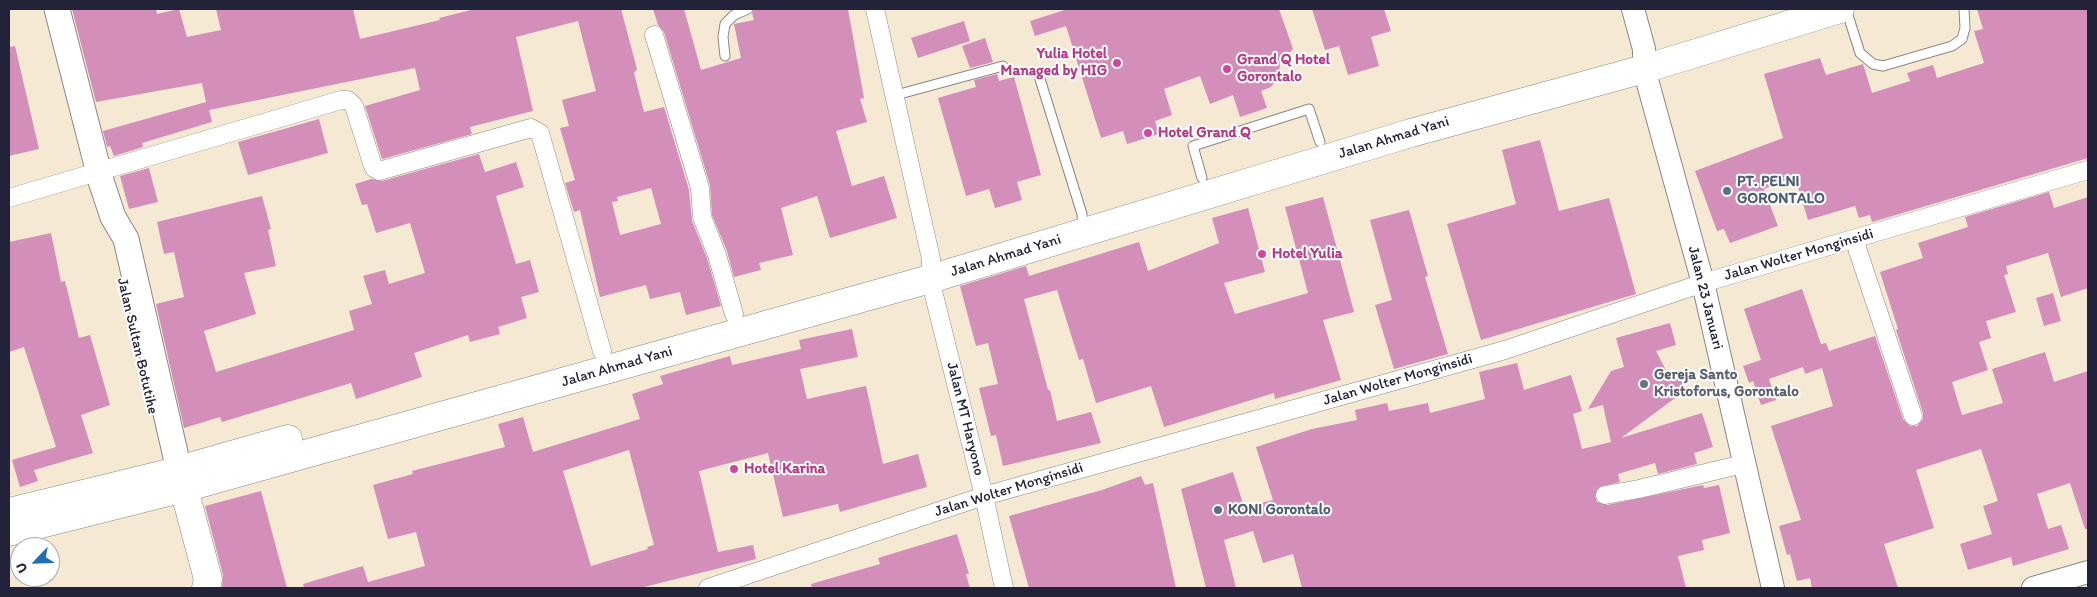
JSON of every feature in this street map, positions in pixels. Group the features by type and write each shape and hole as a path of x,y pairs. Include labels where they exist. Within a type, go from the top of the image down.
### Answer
{"main road":[{"name":"Jalan Sultan Botutihe","path":"57,9 99,171 113,217 113,242 174,481"},
{"name":"Jalan Ahmad Yani","path":"1644,59 1778,9"},
{"name":"Jalan Ahmad Yani","path":"174,481 931,269 1463,108 1840,9"},
{"name":"Jalan Ahmad Yani","path":"1083,223 1202,178 1320,142 1463,108"},
{"name":"Jalan Ahmad Yani","path":"554,374 602,351 734,314 792,308"},
{"path":"9,512 174,481"},
{"path":"9,532 174,481"},
{"path":"174,481 196,588"},
{"path":"174,481 208,579 206,588"}],"street":[{"name":"Jalan MT Haryono","path":"875,9 896,95 931,269 1004,588"},
{"name":"Jalan 23 Januari","path":"1633,9 1644,59 1703,283 1743,464 1773,588"},
{"path":"654,36 700,188 702,217 717,255 734,314"},
{"path":"9,198 341,100 348,100 354,106 372,164 379,171 531,128 540,133 602,351"},
{"name":"Jalan Wolter Monginsidi","path":"708,588 984,496 1505,350 1703,283 2088,170"},
{"path":"1854,239 1913,416"},
{"path":"1605,495 1639,489 1743,464"},
{"path":"2033,588 2088,572"}],"lane":[{"path":"725,56 723,37 725,24 734,15 748,9"},
{"path":"1846,9 1860,53 1873,64 1882,66 1952,46 1962,39 1965,28 1964,9"},
{"path":"896,95 1003,66"},
{"path":"1040,79 1083,223"}],"building":[{"path":"72,9 156,9 157,14 179,9 187,37 221,30 216,9 353,9 360,39 440,20 439,18 475,9 621,9 637,69 634,73 644,112 664,107 689,190 692,221 707,258 721,306 686,315 680,292 650,299 646,285 600,297 580,210 574,212 565,183 575,180 560,128 569,126 562,100 596,91 578,21 516,37 533,111 470,127 472,134 382,159 365,106 420,90 415,68 209,110 212,122 142,143 143,147 114,156 110,146 107,147 103,131 206,102 202,83 96,102","holes":["651,188 661,224 620,235 612,202 618,201 617,197"]},
{"path":"653,9 684,9 701,70 741,58 734,24 754,20 752,13 754,10 848,9 864,98 860,99 867,122 836,131 852,186 884,176 897,218 830,238 817,196 781,208 793,255 759,263 761,270 734,277 727,251 712,215 710,185 664,32 658,25"},
{"path":"1068,9 1279,9 1293,49 1280,63 1279,76 1271,87 1261,91 1267,108 1240,117 1233,95 1210,104 1200,76 1164,89 1172,115 1155,121 1159,134 1127,144 1123,131 1101,138 1066,26 1035,36 1030,21"},
{"path":"1312,9 1384,9 1391,31 1371,37 1379,66 1348,75 1339,46 1325,50"},
{"path":"1977,9 2088,9 2088,158 1872,222 1870,215 1859,218 1855,206 1808,220 1795,177 1764,189 1778,226 1730,243 1724,229 1717,231 1695,171 1783,138 1764,74 1820,58 1826,75 1863,64 1872,93 1910,81 1907,73 1933,65 1937,78 1984,63 1974,31 1983,29"},
{"path":"964,21 970,41 918,58 911,38"},
{"path":"985,38 993,62 970,68 962,46"},
{"path":"15,46 39,149 9,156 9,47"},
{"path":"997,74 999,81 1014,77 1041,175 1017,182 1022,200 995,208 989,189 966,196 938,98 976,87 974,80"},
{"path":"319,119 328,153 248,175 238,142"},
{"path":"1540,140 1559,211 1609,198 1636,294 1481,340 1447,224 1516,204 1502,150"},
{"path":"479,154 485,172 516,162 524,187 496,196 516,264 530,260 539,292 521,297 527,318 498,327 500,334 470,342 468,335 414,353 422,377 356,399 351,383 222,422 220,417 184,428 156,304 184,297 174,252 164,254 157,222 262,196 271,229 268,230 276,266 244,273 256,314 204,331 216,372 354,330 349,311 372,304 363,276 385,270 389,284 425,273 410,223 376,233 367,204 362,205 355,184 371,179 382,181"},
{"path":"149,168 158,202 129,209 120,176"},
{"path":"2049,192 2054,208 2088,197 2088,288 2061,297 2048,253 2006,266 2008,274 2004,275 2016,312 1986,321 1991,338 1979,342 1988,370 1952,382 1962,415 2003,403 1992,369 2045,352 2054,382 2088,371 2088,529 2085,529 2070,483 2037,494 2048,529 2061,525 2069,549 2013,566 2011,557 1968,570 1960,544 1992,534 1983,506 1998,501 1981,449 1916,470 1934,528 1884,544 1898,588 1812,588 1810,578 1797,581 1790,554 1787,555 1779,526 1801,520 1771,426 1833,406 1822,368 1805,374 1803,367 1769,379 1776,400 1761,405 1753,381 1749,383 1743,366 1761,360 1744,309 1802,289 1821,344 1826,343 1829,351 1875,336 1903,419 1910,426 1917,426 1923,419 1923,413 1896,330 1898,329 1880,272 1923,258 1918,243 1968,227 1965,217"},
{"path":"1323,197 1354,312 1323,320 1341,380 1275,399 1274,393 1164,427 1151,386 1096,403 1083,359 1079,360 1057,290 1024,299 1048,390 1050,390 1057,421 1091,412 1101,443 1003,466 996,435 991,436 979,388 998,384 988,343 976,346 960,286 1026,266 1029,276 1139,242 1148,271 1219,243 1212,218 1248,208 1265,272 1224,283 1235,314 1308,293 1285,207"},
{"path":"1409,210 1428,276 1425,277 1448,354 1394,369 1375,305 1392,300 1370,220"},
{"path":"51,233 61,282 65,281 79,338 90,335 110,405 81,415 93,453 34,470 38,481 20,487 12,460 56,447 24,347 9,352 9,242"},
{"path":"2053,293 2061,321 2044,326 2036,298"},
{"path":"1670,323 1676,345 1656,351 1670,378 1683,376 1686,390 1621,438 1702,413 1713,447 1694,453 1697,464 1658,474 1655,463 1618,474 1620,482 1599,487 1595,496 1597,502 1607,505 1703,485 1704,488 1719,485 1730,533 1702,540 1704,550 1678,556 1686,588 1302,588 1293,554 1263,563 1253,531 1224,540 1236,588 1206,588 1181,489 1233,472 1244,507 1273,500 1256,447 1312,429 1357,420 1355,410 1387,403 1389,411 1428,403 1430,413 1485,399 1479,372 1517,363 1524,390 1571,375 1582,411 1573,414 1582,449 1611,442 1603,405 1588,409 1611,371 1624,367 1616,338"},
{"path":"852,329 858,357 800,369 807,399 866,386 883,464 918,454 927,487 840,512 838,504 783,517 768,453 699,471 718,552 753,545 756,559 640,588 304,588 303,584 363,566 368,582 425,566 416,532 388,539 373,485 413,474 412,471 505,447 498,424 523,417 533,452 640,419 632,394 663,384 660,376 730,356 732,365 801,349 799,340","holes":["629,450 654,545 647,547 648,549 591,566 563,471"]},
{"path":"1141,476 1145,485 1153,483 1176,588 1029,588 1009,516 1102,490"},
{"path":"261,491 287,588 222,588 223,575 205,506"},
{"path":"957,534 969,574 966,574 970,588 812,588 811,584 880,564 878,558"}],"place":[{"name":"Yulia Hotel Managed by HIG","path":"1117,63"},
{"name":"Grand Q Hotel Gorontalo","path":"1227,69"},
{"name":"Hotel Grand Q","path":"1148,133"},
{"name":"PT. PELNI GORONTALO","path":"1727,191"},
{"name":"Hotel Yulia","path":"1262,254"},
{"name":"Gereja Santo Kristoforus, Gorontalo","path":"1644,384"},
{"name":"Hotel Karina","path":"734,469"},
{"name":"KONI Gorontalo","path":"1218,510"}]}
